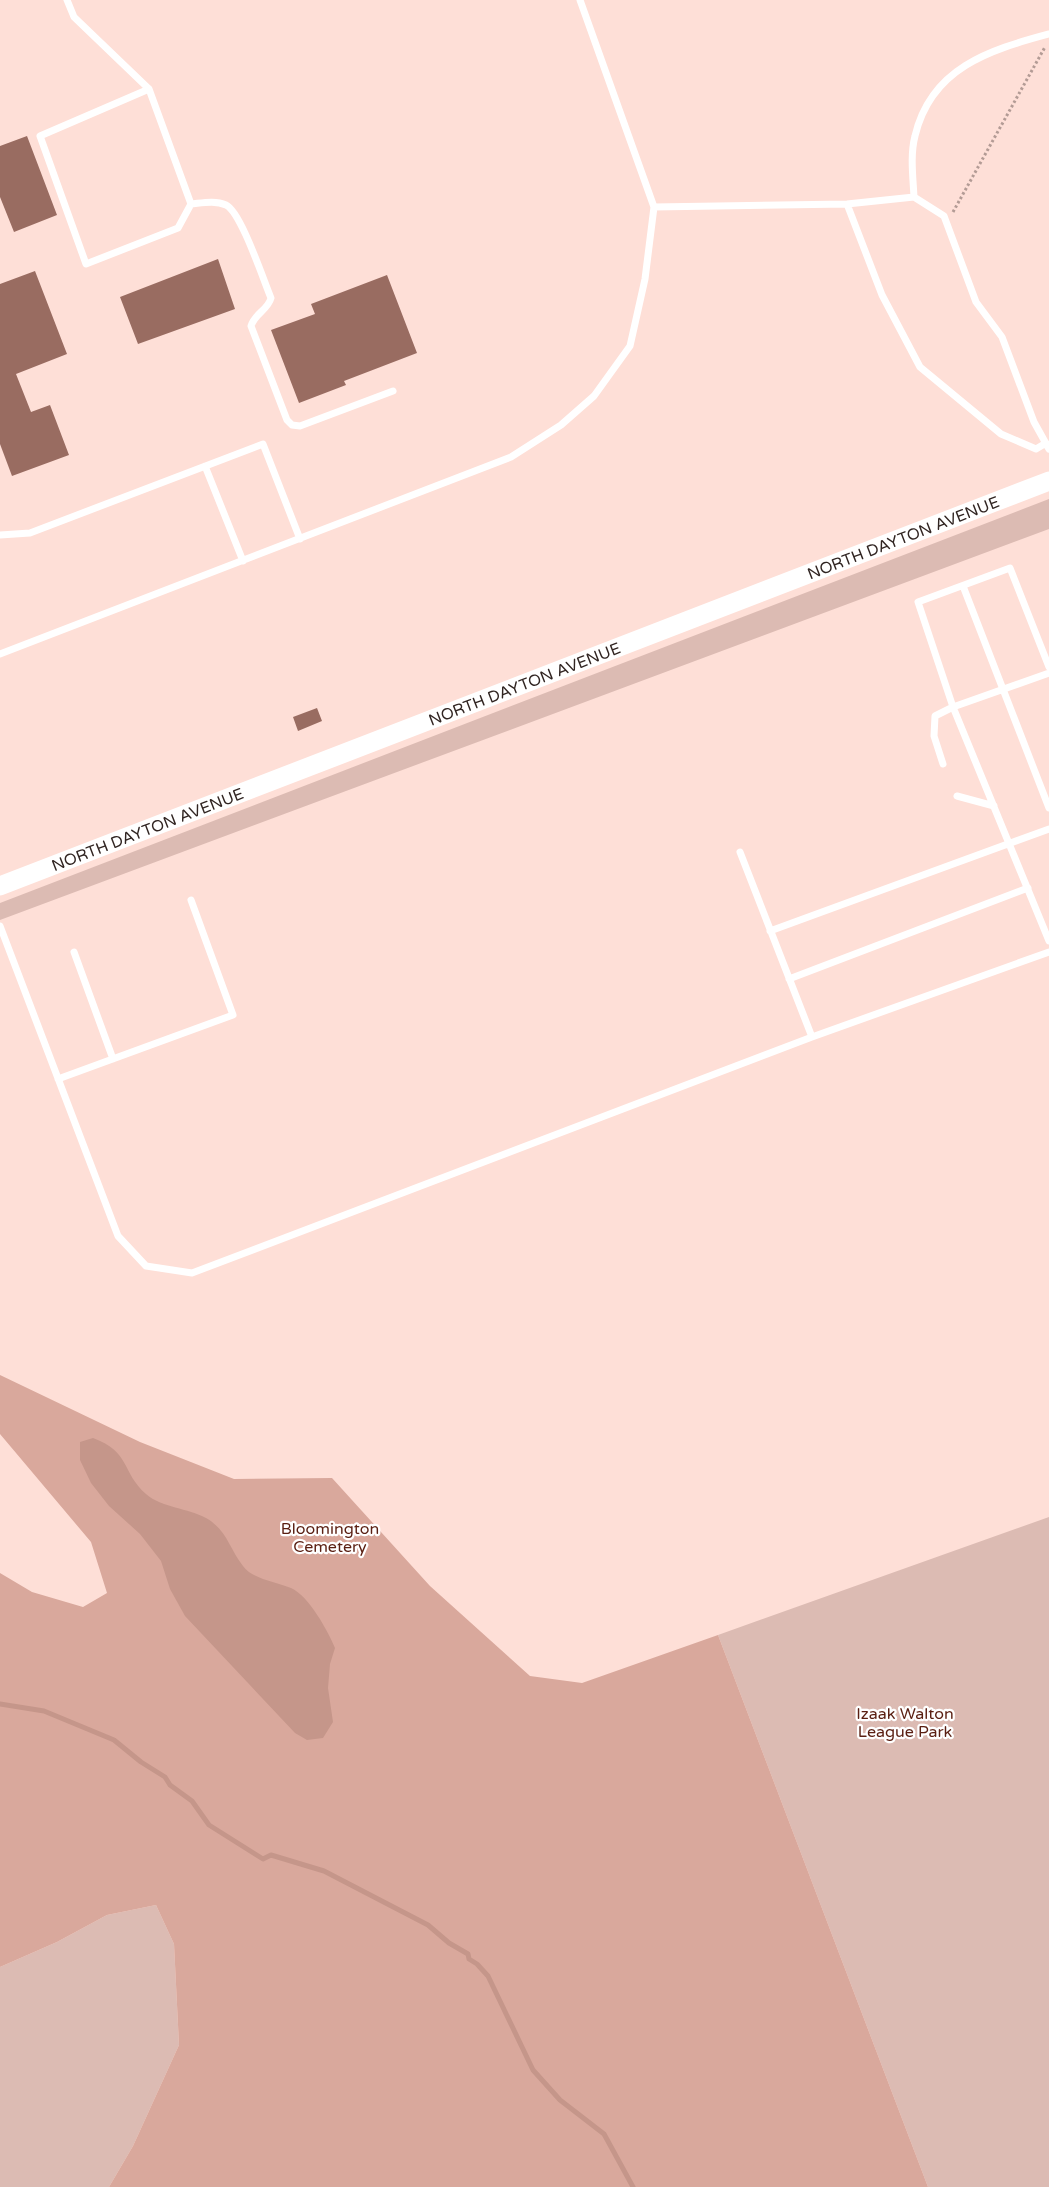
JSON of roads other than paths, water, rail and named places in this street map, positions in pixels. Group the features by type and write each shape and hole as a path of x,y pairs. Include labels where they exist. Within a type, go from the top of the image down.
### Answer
{"main road":[{"name":"NORTH DAYTON AVENUE","path":"0,886 1048,483"}],"lane":[{"path":"67,0 74,16 149,89 191,204 178,228 86,264 40,136 149,89"},
{"path":"0,654 511,457 561,425 594,396 630,346 645,279 654,208 580,0"},
{"path":"914,197 914,136 926,104 944,82 950,75 981,56 1011,43 1049,34"},
{"path":"654,208 847,204 914,197 945,219 976,302 1002,337 1034,422 1047,446 1036,449 1001,434 920,367 882,295 847,204"},
{"path":"191,204 219,202 227,205 234,211 242,225 271,298 269,305 254,318 250,326 287,420 292,426 300,426 393,391"},
{"path":"1,532 30,533 263,444 300,539"},
{"path":"205,466 243,561"},
{"path":"1049,667 1010,568 918,602 953,708 1049,941"},
{"path":"963,586 1049,808"},
{"path":"943,764 934,736 935,716 1049,673"},
{"path":"956,796 994,806"},
{"path":"770,931 1049,829"},
{"path":"740,852 812,1037"},
{"path":"789,979 1028,888"},
{"path":"58,1079 233,1015 191,900"},
{"path":"0,926 118,1236 146,1266 192,1273 812,1037 1049,952"},
{"path":"74,952 113,1059"}],"waterway":[{"path":"0,1704 44,1711 114,1740 141,1762 165,1777 170,1785 192,1801 209,1825 263,1859 271,1855 324,1871 428,1925 449,1943 468,1954 469,1959 477,1964 488,1976 533,2070 560,2100 604,2134 633,2187"}],"park label":[{"name":"Bloomington Cemetery","path":"330,1537"},
{"name":"Izaak Walton League Park","path":"905,1722"}]}
